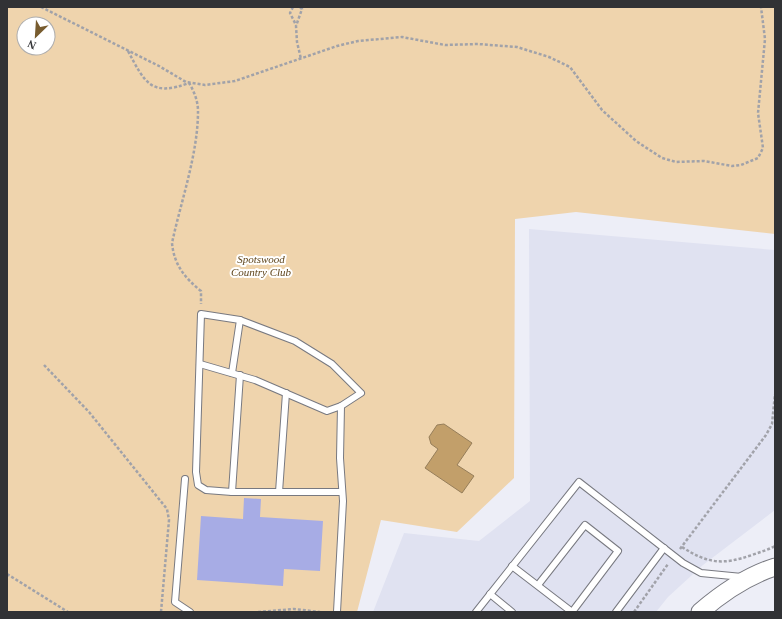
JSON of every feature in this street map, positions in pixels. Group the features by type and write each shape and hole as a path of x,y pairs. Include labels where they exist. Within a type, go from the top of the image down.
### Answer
{"street":[{"path":"700,612 718,596 750,577 775,567"}],"lane":[{"path":"200,364 240,375 327,411 341,406 361,392 332,364 312,350 295,341 240,320 201,314 196,472 198,485 206,490 232,492 342,492"},
{"path":"232,373 240,320"},
{"path":"232,492 240,375"},
{"path":"279,492 286,393"},
{"path":"337,612 342,492 340,458 341,406"},
{"path":"185,479 175,602 190,612"},
{"path":"476,612 579,482 674,556 701,573 717,576 750,577"},
{"path":"512,566 572,612 618,551 585,525 538,585"},
{"path":"616,612 664,548"},
{"path":"490,594 512,612"}],"path":[{"path":"41,7 189,83 206,85 231,82 337,46 358,41 402,37 445,45 517,47 538,53 570,67 602,110 636,141 662,158 676,162 704,161 732,166 741,165 758,158 763,148 758,113 765,39 761,7"},
{"path":"293,7 290,13 296,26 297,42 301,59"},
{"path":"296,26 302,8 300,7"},
{"path":"127,50 145,78 155,88 164,90 189,83"},
{"path":"189,83 193,89 198,111 193,154 172,243 173,255 178,266 189,280 202,291 201,314"},
{"path":"44,365 89,412 167,509 169,520 161,612"},
{"path":"634,612 674,556 766,435 772,424 775,394"},
{"path":"682,547 695,556 714,562 733,561 775,546"},
{"path":"7,574 68,612"},
{"path":"258,612 294,609 320,612"}],"shaded area":[{"path":"529,229 775,250 775,510 703,565 668,597 656,612 373,612 404,533 479,541 530,501"},
{"path":"444,424 472,443 457,465 474,476 462,493 425,468 438,449 431,444 429,437 437,425"}],"green space":[{"name":"Spotswood Country Club","path":"7,7 775,7 775,234 576,212 515,219 514,478 457,532 381,520 357,612 7,612"}],"building":[{"path":"244,498 261,499 260,517 323,521 320,571 284,569 283,586 197,580 201,516 243,519"}]}
